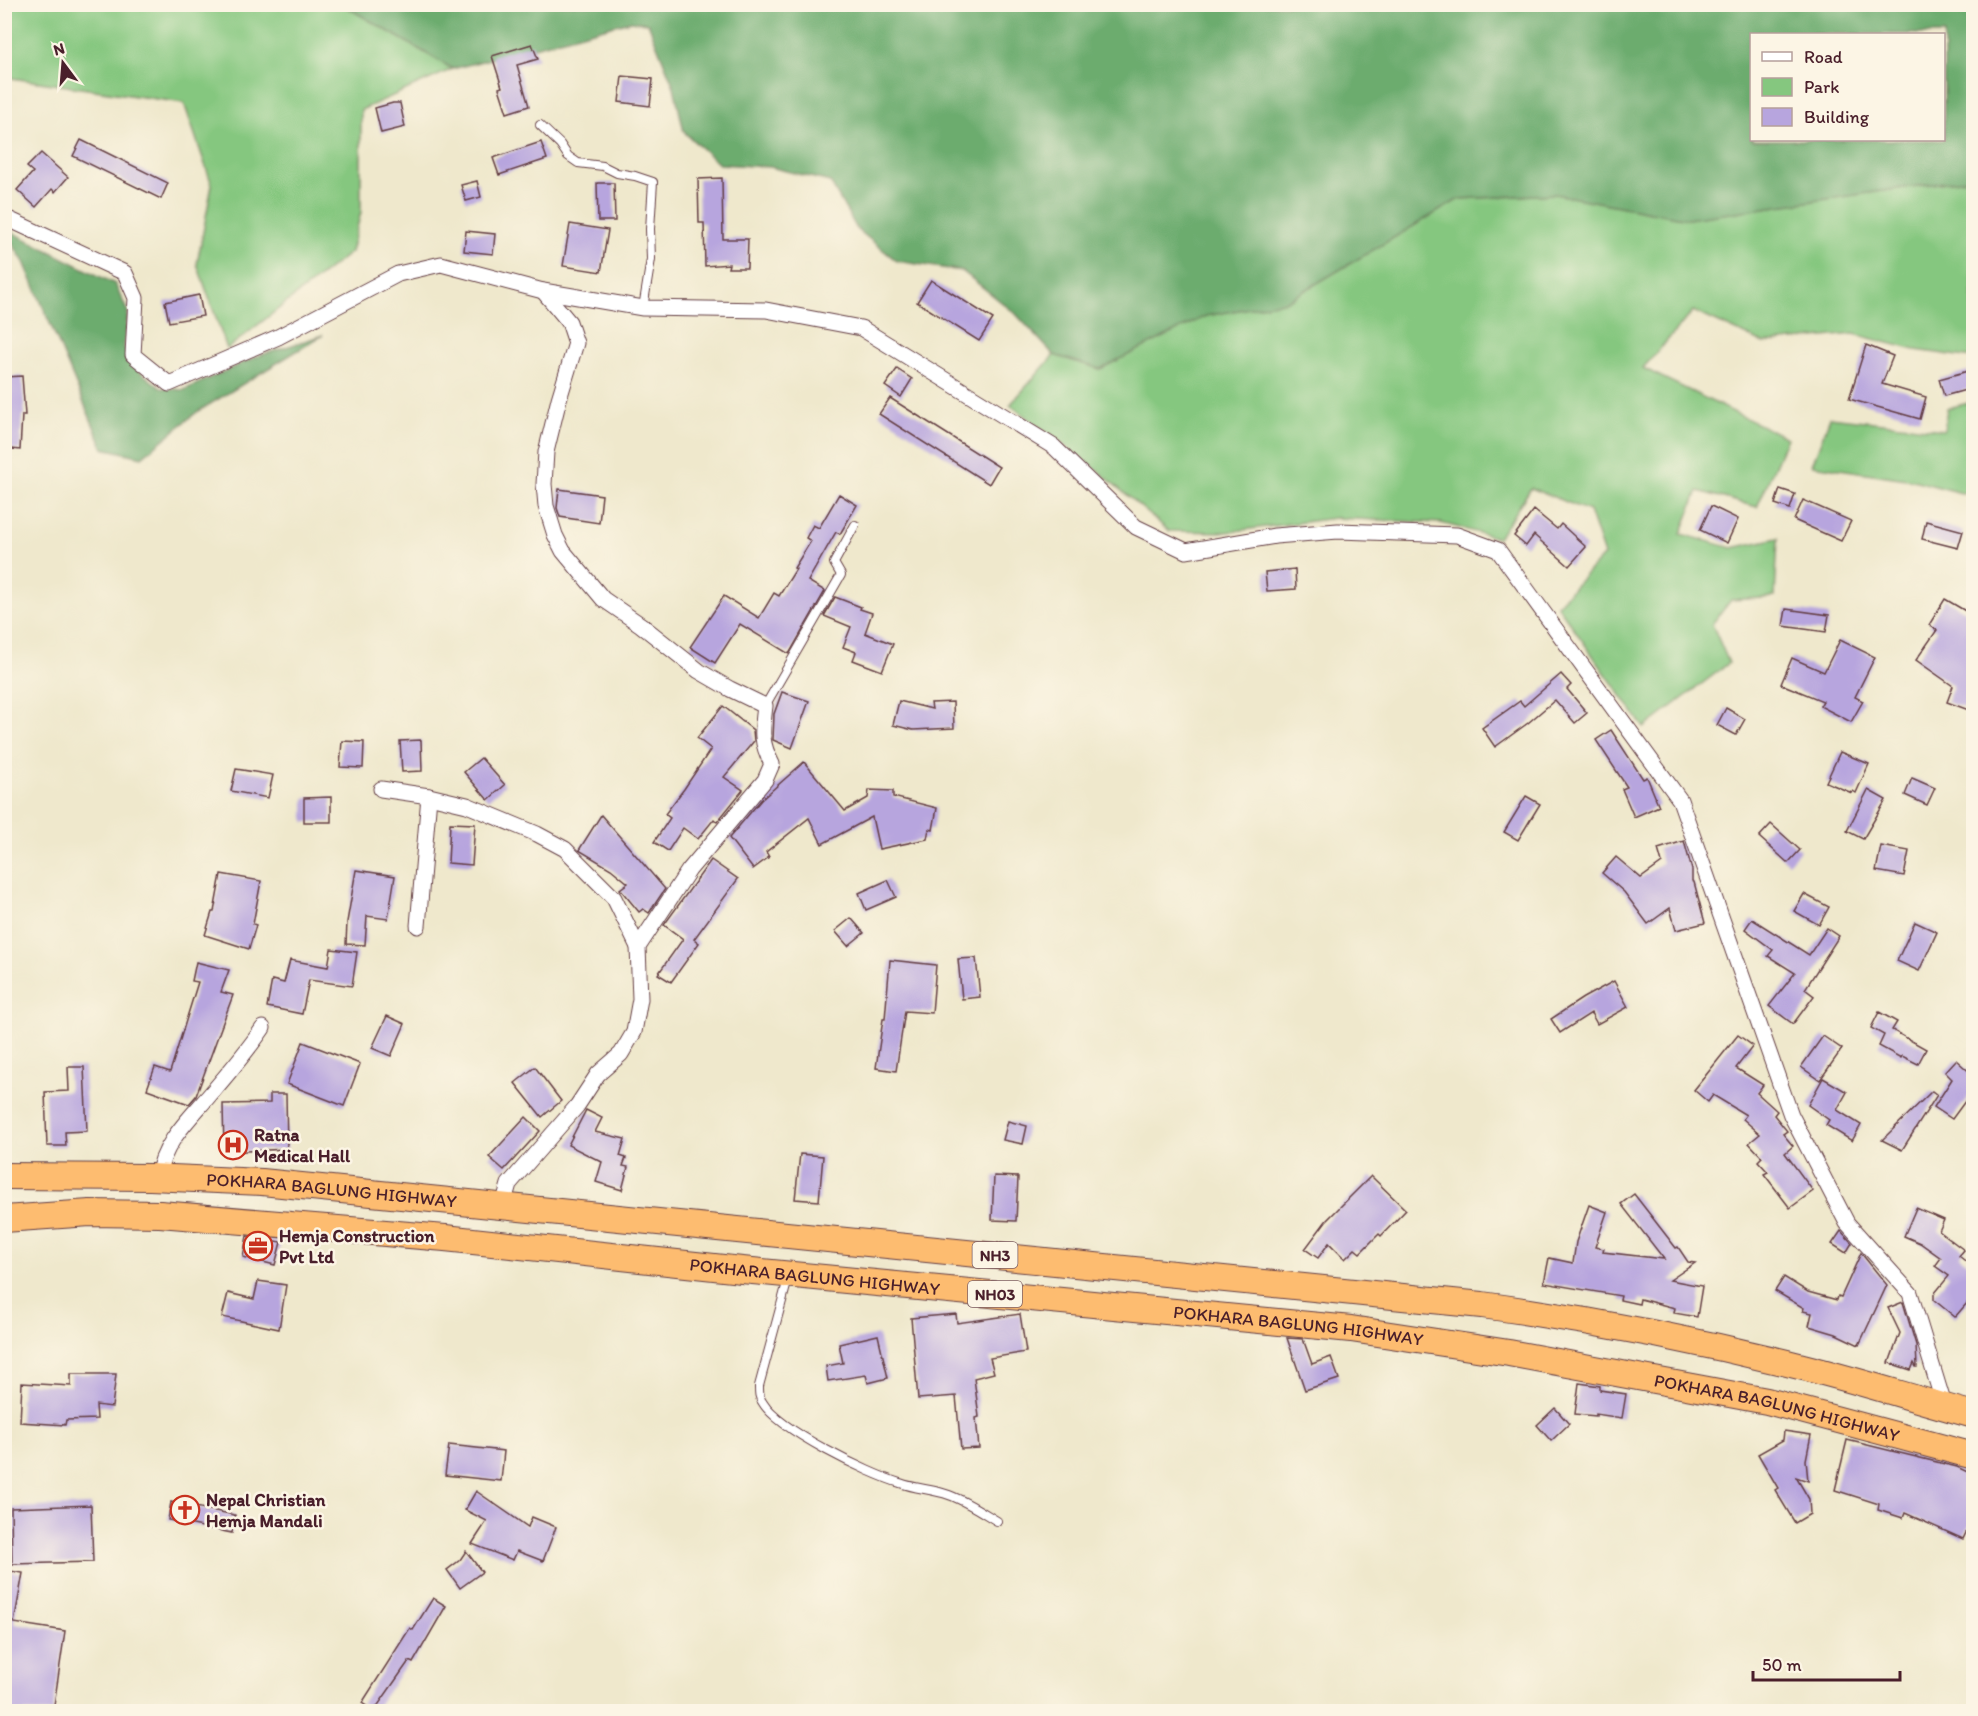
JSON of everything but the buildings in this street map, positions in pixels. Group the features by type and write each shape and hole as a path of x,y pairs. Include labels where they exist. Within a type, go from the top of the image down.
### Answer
{"highway":[{"name":"POKHARA BAGLUNG HIGHWAY","path":"4,1176 262,1182 1362,1292 1548,1314 1727,1348 1861,1382 1974,1416"},
{"name":"POKHARA BAGLUNG HIGHWAY","path":"4,1219 90,1213 160,1214 445,1238 1351,1329 1509,1353 1767,1401 1974,1456"}],"street":[{"path":"4,218 124,273 136,298 133,355 169,384 279,337 398,274 441,264 543,291 643,308 766,310 861,328 1054,447 1136,527 1186,551 1275,536 1338,531 1457,535 1498,550 1680,800 1791,1115 1846,1223 1910,1293 1945,1408"},
{"path":"543,291 569,322 576,343 546,452 544,484 549,516 563,551 603,599 641,625 699,671 765,706 761,732 764,749 772,764 765,780 689,870 638,947"},
{"path":"381,789 429,796 467,805 537,834 565,849 614,898 638,947 640,999 634,1032 621,1054 598,1074 577,1106 509,1185 503,1205"},
{"path":"418,926 429,796"},
{"path":"158,1178 160,1163 170,1143 248,1050 263,1028"}],"lane":[{"path":"540,125 560,144 568,156 578,163 603,166 617,173 635,176 653,183 651,259 643,308"},
{"path":"765,706 841,575 834,563 855,525"},
{"path":"789,1274 759,1386 758,1394 765,1406 794,1430 851,1462 902,1484 951,1496 998,1521"}],"green space":[{"path":"5,4 343,5 453,69 361,110 361,212 351,252 227,349 197,264 212,185 184,103 5,77"},
{"path":"343,5 1973,5 1973,178 1688,219 1555,194 1459,199 1287,301 1206,316 1100,369 1054,355 1015,313 962,271 897,261 857,229 830,182 770,167 719,164 684,132 674,87 648,23 630,21 453,69"},
{"path":"1973,178 1973,358 1915,350 1854,334 1763,343 1693,311 1643,368 1787,438 1757,507 1698,491 1681,534 1732,548 1778,538 1775,597 1731,600 1712,624 1729,663 1644,728 1557,605 1604,555 1589,511 1531,488 1498,538 1441,523 1335,518 1227,532 1169,531 1097,470 1010,405 1054,355 1100,369 1206,316 1287,301 1459,199 1555,194 1688,219"},
{"path":"4,228 115,284 128,312 124,347 132,365 161,388 184,390 258,356 323,335 197,412 142,457 103,448 24,262"},
{"path":"1973,402 1973,492 1961,493 1913,480 1812,465 1830,417 1944,430 1947,408"}],"place":[{"name":"Ratna Medical Hall","path":"233,1145"},
{"name":"Hemja Construction Pvt Ltd","path":"258,1246"},
{"name":"Nepal Christian Hemja Mandali","path":"185,1510"}]}
